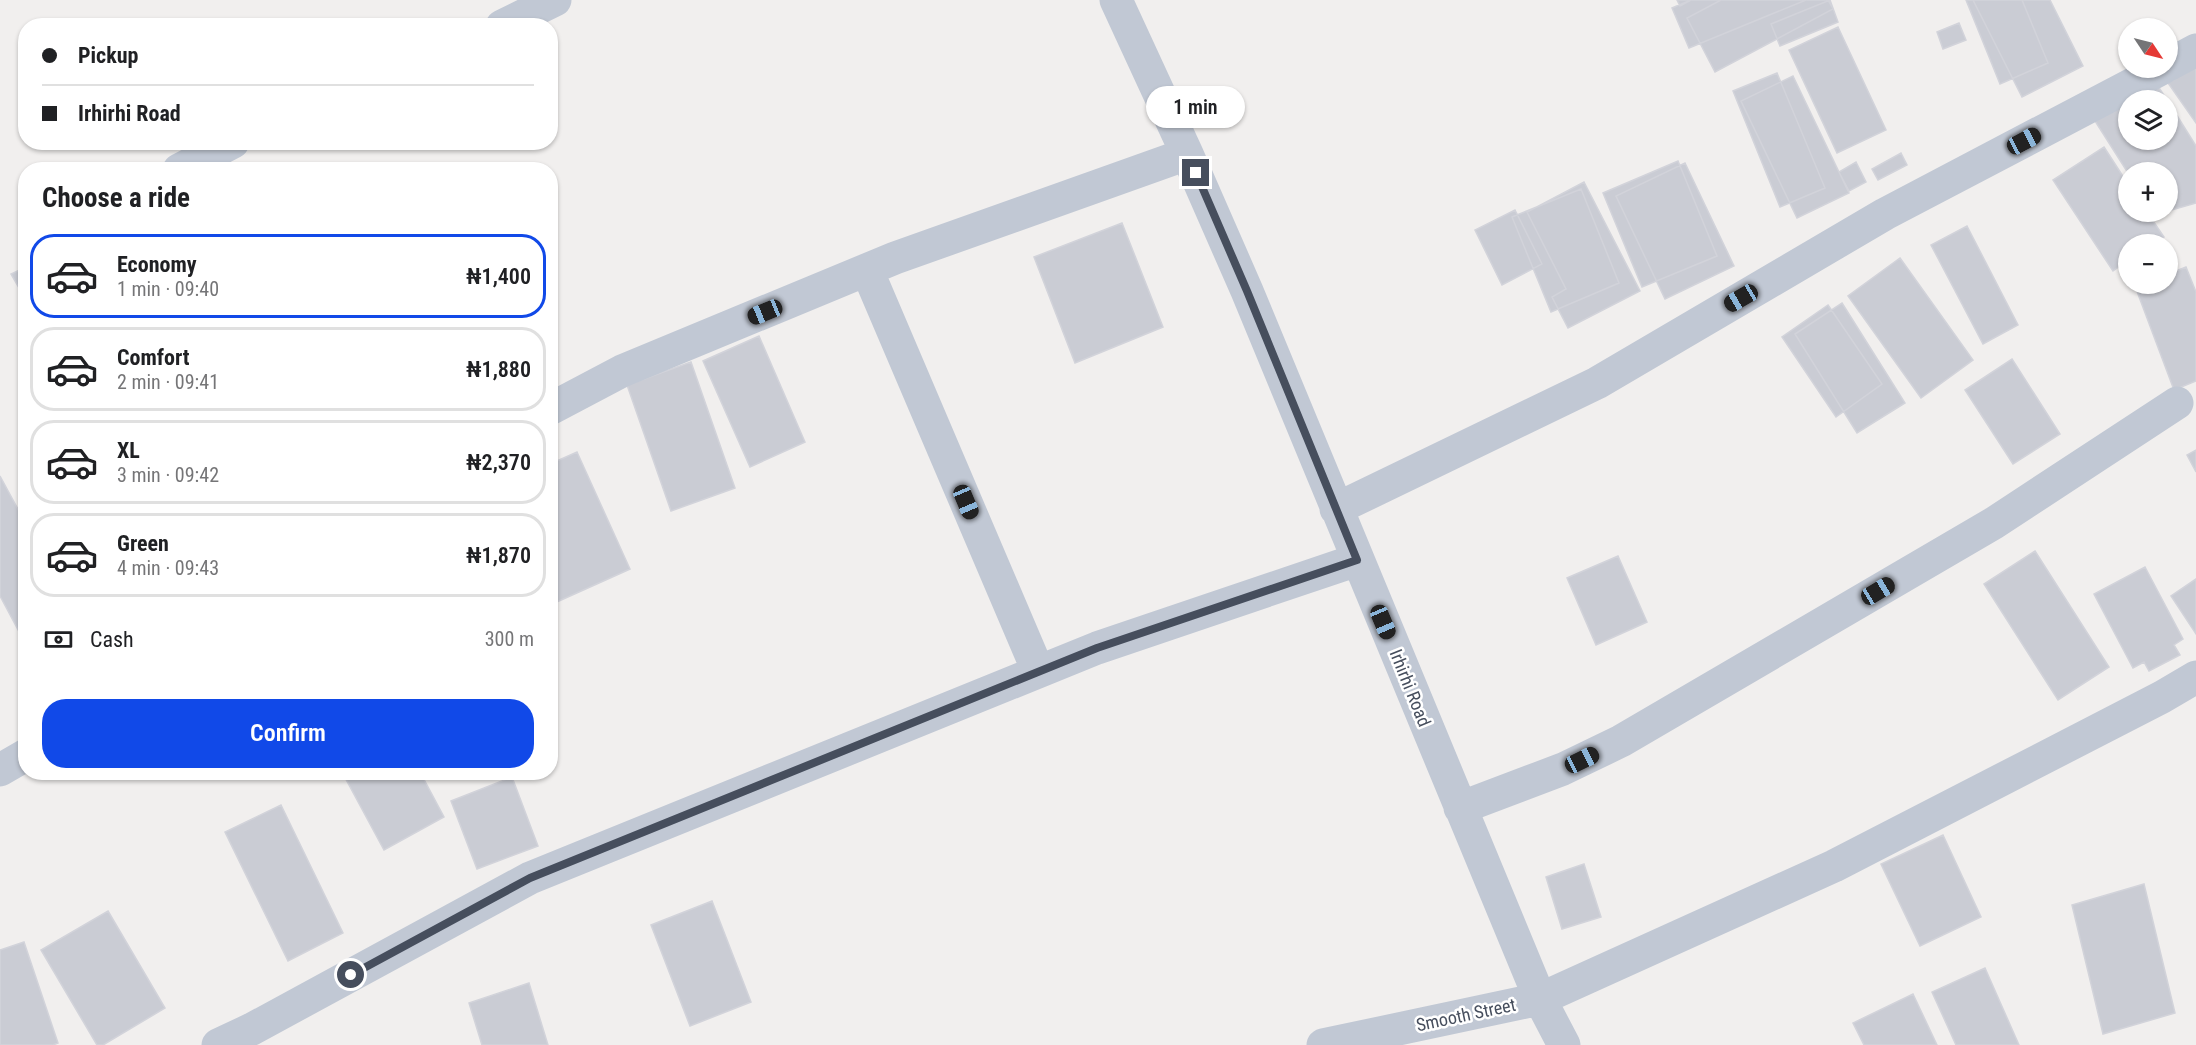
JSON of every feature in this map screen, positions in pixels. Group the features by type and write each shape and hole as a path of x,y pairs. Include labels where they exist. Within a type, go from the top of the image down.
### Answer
{"street":[{"path":"518,18 555,0"},
{"name":"Irhirhi Road","path":"1116,0 1247,291 1540,999 1564,1045"},
{"path":"2178,60 2196,50"},
{"path":"1336,509 1597,383 1885,214 2144,78"},
{"path":"194,162 217,150"},
{"path":"558,405 622,371 867,270 1187,154"},
{"path":"867,270 1038,671"},
{"path":"1460,808 1563,769 1621,741 1994,523 2177,403"},
{"path":"218,1045 252,1029 530,878 1097,648 1357,560"},
{"name":"Smooth Street","path":"1323,1045 1540,999 1834,866 2162,697 2196,677"},
{"path":"0,770 18,759"}],"building":[{"path":"1677,0 1691,0 1680,6"},
{"path":"1691,0 1806,0 1689,48 1672,8"},
{"path":"1721,0 1828,0 1833,9 1715,72 1687,18"},
{"path":"1830,0 1838,22 1780,46 1771,24"},
{"path":"1966,0 2022,0 2048,63 2000,84"},
{"path":"1973,0 2050,0 2083,66 2022,97"},
{"path":"1959,23 1966,40 1943,49 1937,32"},
{"path":"1838,27 1886,130 1837,153 1789,50"},
{"path":"2196,63 2196,123 2178,97 2178,90 2173,90 2168,83"},
{"path":"1777,73 1825,188 1780,207 1733,91"},
{"path":"1793,76 1849,193 1797,218 1741,101"},
{"path":"2156,83 2161,90 2145,90"},
{"path":"2118,106 2118,150 2178,150 2178,117 2196,146 2196,203 2178,208 2178,162 2121,162 2095,121"},
{"path":"2104,147 2118,169 2118,222 2154,222 2162,234 2118,234 2118,267 2113,271 2053,180"},
{"path":"1901,153 1907,165 1878,180 1872,169"},
{"path":"1678,161 1717,256 1642,287 1603,193"},
{"path":"1856,162 1866,182 1849,191 1839,172"},
{"path":"1685,163 1734,266 1665,299 1616,196"},
{"path":"1584,182 1640,291 1568,328 1552,297 1566,289 1527,212"},
{"path":"1581,189 1619,283 1551,312 1512,217"},
{"path":"1515,210 1542,264 1502,285 1475,230"},
{"path":"1122,223 1163,327 1075,363 1034,257"},
{"path":"1967,226 2018,325 1983,344 1931,245"},
{"path":"1900,258 1973,360 1921,398 1848,296"},
{"path":"2186,267 2196,292 2196,381 2174,390 2138,294 2178,294 2178,270"},
{"path":"18,271 18,286 11,274"},
{"path":"1842,303 1905,403 1857,433 1795,334"},
{"path":"1828,305 1882,384 1836,417 1782,337"},
{"path":"759,336 805,442 750,467 703,361"},
{"path":"2012,359 2060,434 2013,464 1965,390"},
{"path":"691,362 735,488 671,511 627,385"},
{"path":"2196,450 2196,472 2187,455"},
{"path":"577,452 630,569 558,601 558,460"},
{"path":"0,476 18,509 18,630 0,596"},
{"path":"2035,551 2109,667 2058,700 1984,584"},
{"path":"1618,556 1647,622 1596,645 1567,578"},
{"path":"2145,567 2183,639 2174,645 2180,655 2149,671 2144,662 2133,668 2094,594"},
{"path":"2196,579 2196,634 2171,596"},
{"path":"346,780 424,780 444,817 384,850"},
{"path":"504,780 513,780 538,846 477,869 451,801"},
{"path":"281,805 343,933 288,961 225,832"},
{"path":"1943,835 1981,917 1920,946 1881,864"},
{"path":"1584,864 1601,917 1562,929 1546,877"},
{"path":"2144,884 2175,1013 2103,1034 2072,905"},
{"path":"712,901 751,1002 690,1026 651,925"},
{"path":"108,911 165,1008 103,1045 97,1045 41,950"},
{"path":"24,942 58,1043 53,1045 0,1045 0,950"},
{"path":"1985,968 2019,1045 1956,1045 1932,992"},
{"path":"529,983 548,1045 482,1045 469,1003"},
{"path":"1913,994 1937,1045 1864,1045 1853,1023"}],"route":[{"path":"351,975 530,878 1097,648 1357,560 1196,173"}]}
